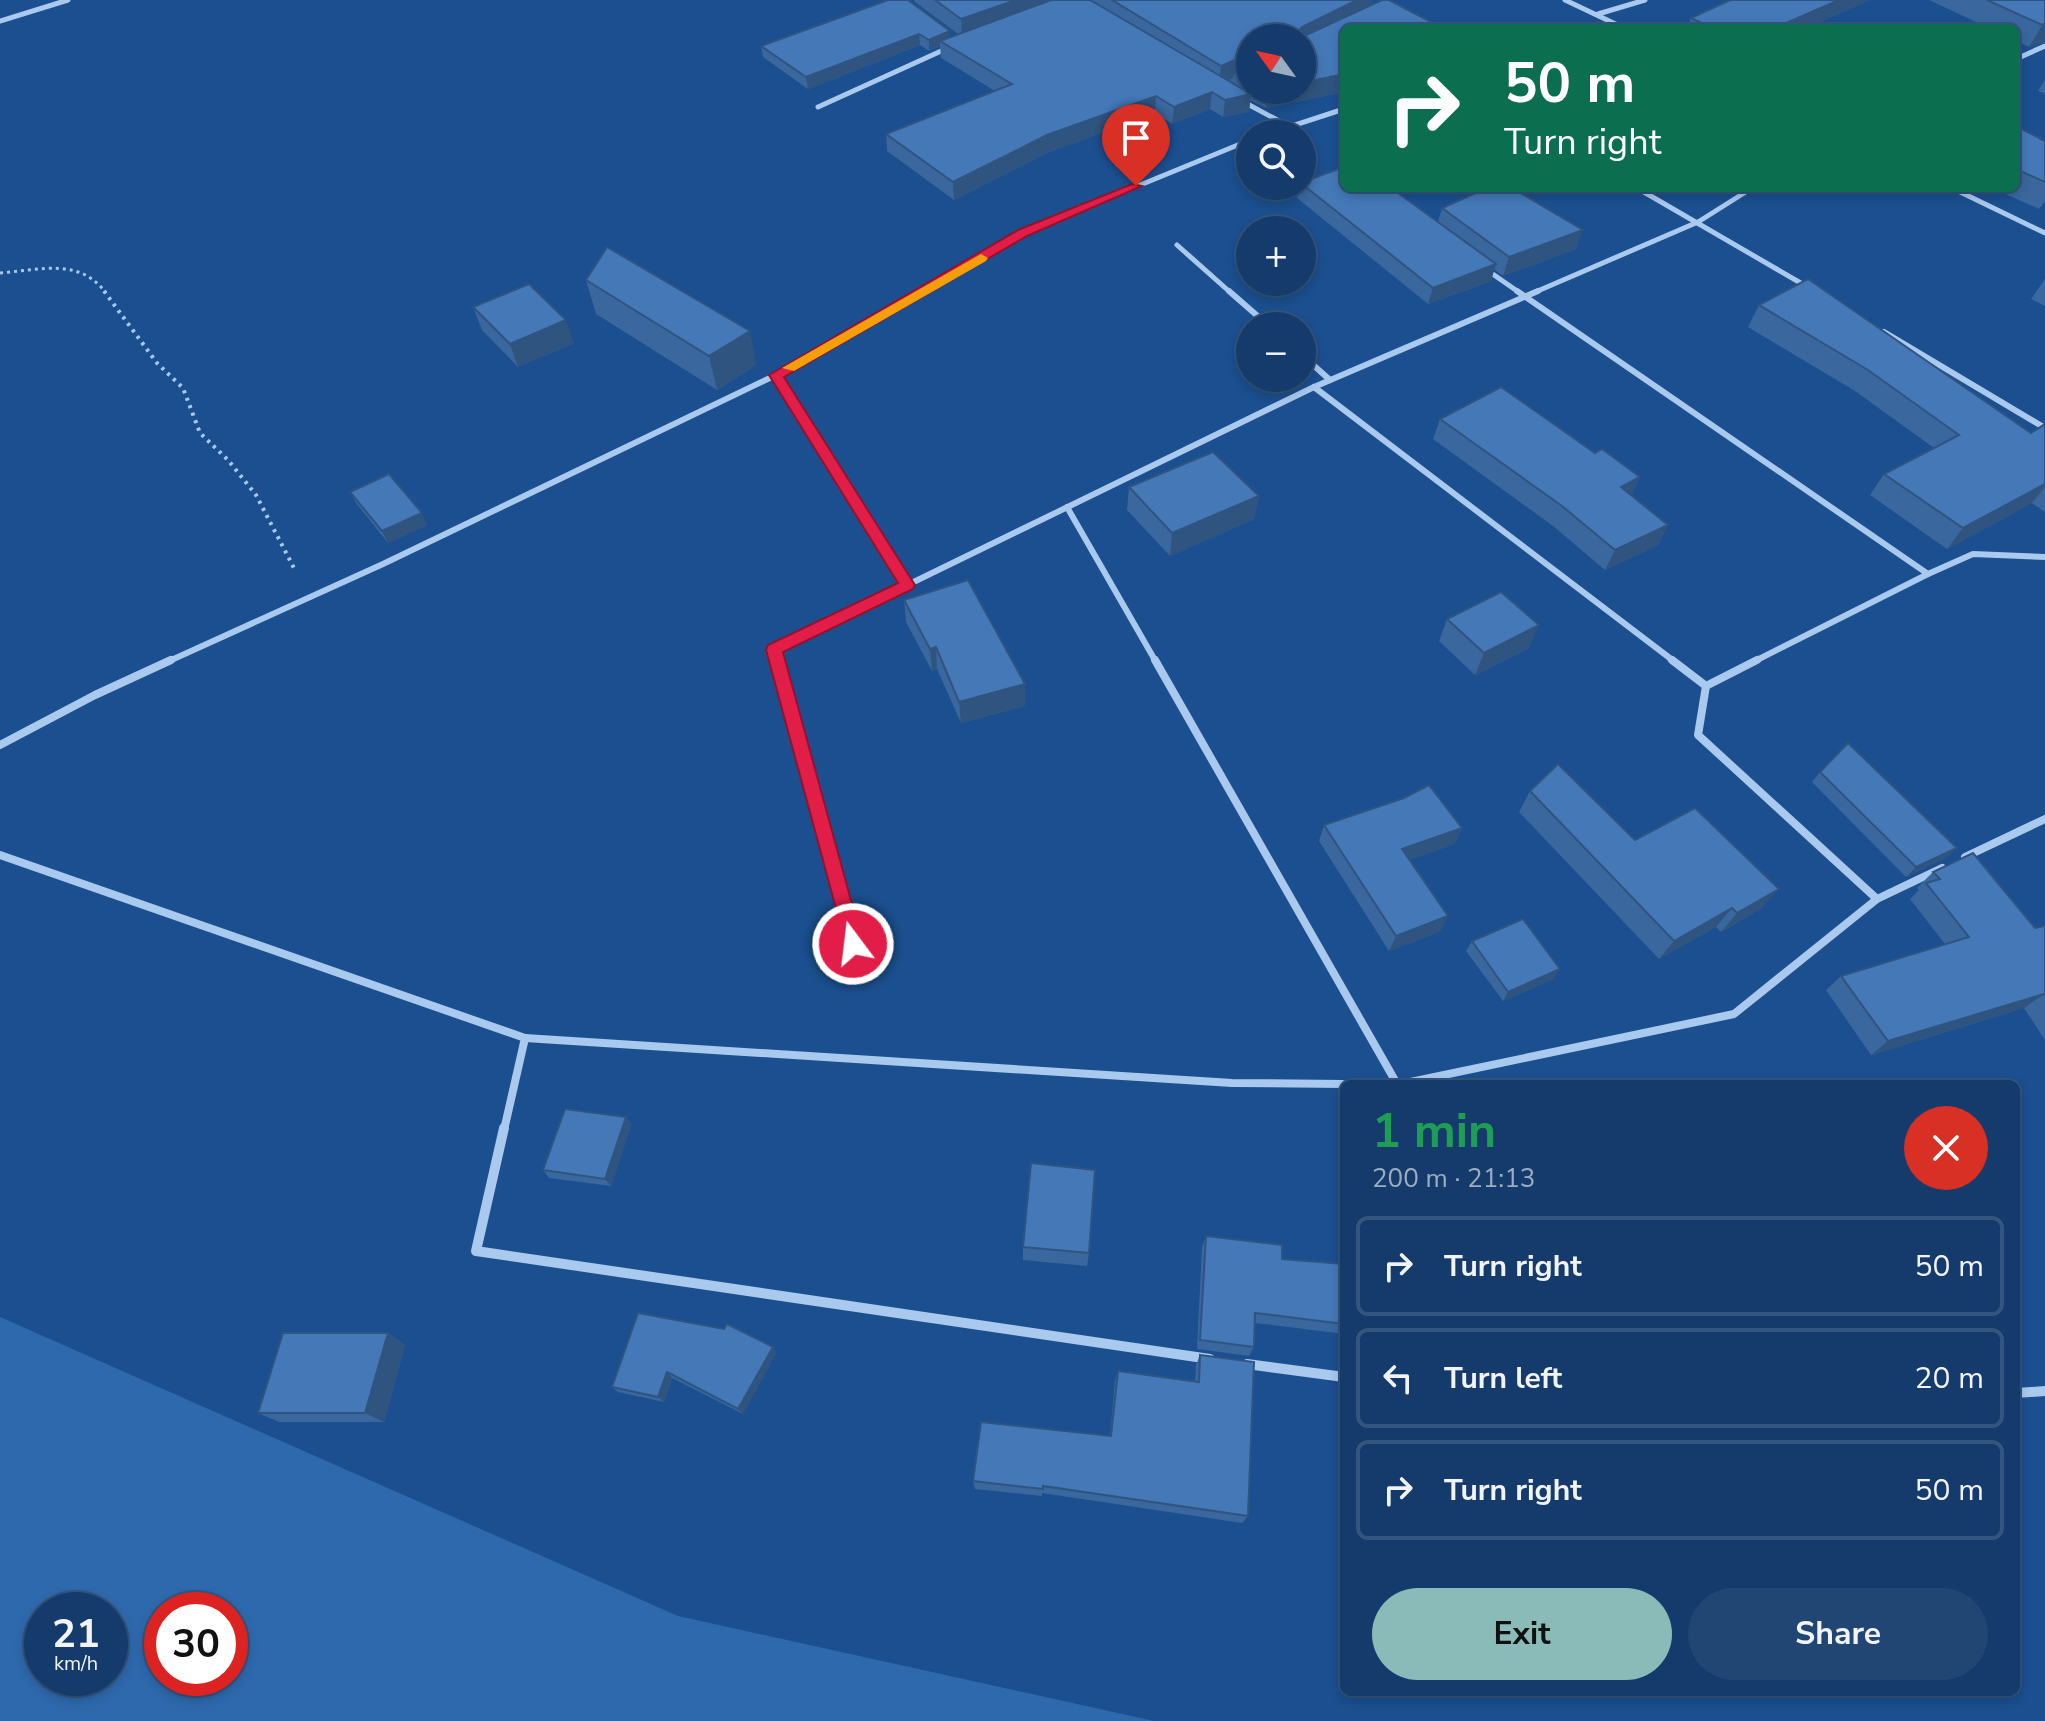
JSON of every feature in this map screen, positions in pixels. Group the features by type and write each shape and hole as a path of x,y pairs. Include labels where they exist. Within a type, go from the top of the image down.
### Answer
{"street":[{"path":"0,21 68,0"},
{"path":"1565,0 1617,24"},
{"path":"1598,14 1645,0"},
{"path":"1625,24 1626,7"},
{"path":"818,107 961,43"},
{"path":"2020,57 2045,46"},
{"path":"1231,96 1277,120"},
{"path":"1311,120 1340,110"},
{"path":"0,745 95,695 317,594 776,375 914,299 1023,233 1236,146"},
{"path":"1644,192 1818,293"},
{"path":"1316,386 1698,222 1746,192"},
{"path":"1960,192 2045,233"},
{"path":"1177,245 1253,312"},
{"path":"1474,261 1928,574"},
{"path":"1871,325 2045,428"},
{"path":"1316,368 1330,380"},
{"path":"776,375 907,585"},
{"path":"1316,389 1706,686"},
{"path":"853,944 774,650 1304,392"},
{"path":"1067,507 1397,1080"},
{"path":"1706,686 1973,554 2045,557"},
{"path":"1706,686 1698,735 1877,899"},
{"path":"1961,859 2045,819"},
{"path":"0,855 525,1038 1232,1083 1340,1084"},
{"path":"1418,1080 1734,1014 1877,899 1947,866"},
{"path":"525,1038 476,1251 1223,1361"},
{"path":"1238,1363 1340,1376"},
{"path":"2020,1393 2045,1391"}],"path":[{"path":"0,273 75,268 97,281 157,363 183,388 200,433 228,460 256,495 293,568 317,594"}],"shaded area":[{"path":"0,1317 678,1616 1154,1721 0,1721"}],"building":[{"path":"888,0 908,0 950,31 929,40 919,34 806,77 761,46"},
{"path":"935,0 1016,0 961,19"},
{"path":"1051,0 1090,0 1236,85 1236,97 1225,100 1212,92 1174,107 1156,96 1047,135 953,182 886,134 1012,84 940,41"},
{"path":"1112,0 1357,0 1308,24 1236,24 1236,60 1221,66"},
{"path":"1382,0 1389,0 1435,24 1340,24 1340,75 1316,80 1316,30"},
{"path":"1730,0 1839,0 1784,24 1704,24 1691,18"},
{"path":"1987,0 2045,0 2045,24 2042,25"},
{"path":"2020,128 2045,141 2045,182 2020,171"},
{"path":"1340,168 1340,192 1397,192 1496,264 1433,288 1316,195 1316,177"},
{"path":"1478,192 1519,192 1583,230 1509,257 1442,208"},
{"path":"607,247 750,331 709,356 586,280"},
{"path":"1808,279 2031,433 2045,424 2045,484 1963,528 1884,474 1959,435 1868,370 1759,305"},
{"path":"529,284 566,320 510,344 473,307"},
{"path":"1501,387 1595,453 1602,449 1640,477 1621,487 1668,525 1615,550 1562,506 1440,419"},
{"path":"1213,452 1259,496 1172,533 1129,487"},
{"path":"389,474 422,513 382,531 350,492"},
{"path":"968,580 1025,684 959,702 936,647 930,649 904,600"},
{"path":"1501,592 1539,625 1484,653 1447,619"},
{"path":"1848,743 1957,848 1916,867 1820,772"},
{"path":"1558,764 1635,840 1695,808 1779,889 1737,913 1732,908 1674,941 1530,791"},
{"path":"1429,785 1462,828 1402,849 1448,916 1396,936 1324,825 1404,798"},
{"path":"1973,853 2035,928 2045,926 2045,996 1888,1041 1841,976 1969,937 1926,883 1940,879 1933,872"},
{"path":"1523,919 1560,969 1508,992 1472,941"},
{"path":"565,1109 626,1117 605,1179 543,1170"},
{"path":"1031,1163 1095,1170 1089,1253 1023,1247"},
{"path":"1206,1236 1282,1245 1282,1259 1340,1264 1340,1324 1255,1313 1254,1347 1200,1340"},
{"path":"638,1313 724,1329 727,1324 773,1347 738,1409 667,1372 658,1397 612,1387"},
{"path":"283,1333 388,1333 365,1413 258,1413"},
{"path":"1200,1355 1254,1362 1248,1516 1043,1486 1043,1489 973,1481 981,1422 1111,1436 1118,1371 1199,1382"}],"slow traffic":[{"path":"789,368 981,258"}],"route":[{"path":"853,944 774,650 907,585 776,375 914,299 1023,233 1136,186"}]}
